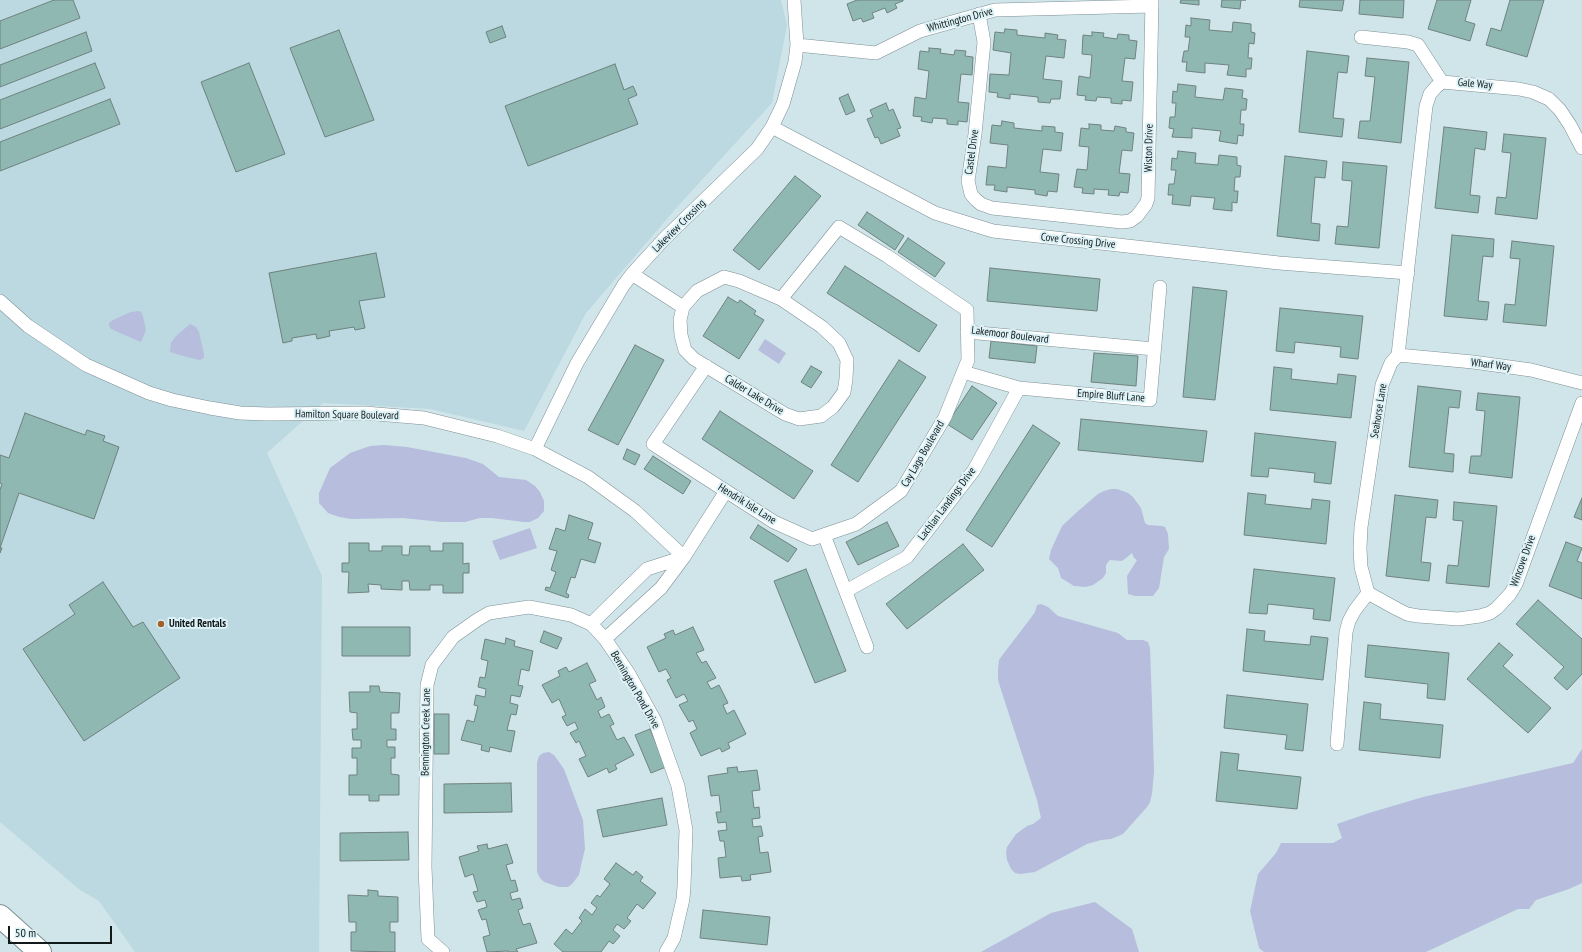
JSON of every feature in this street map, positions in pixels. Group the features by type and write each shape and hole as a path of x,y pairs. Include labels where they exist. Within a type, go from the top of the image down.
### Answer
{"highway":[{"path":"0,916 40,952"}],"street":[{"name":"Lakeview Crossing","path":"534,449 577,363 623,286 665,238 757,149 772,127 788,91 795,62 797,45 794,0"},
{"name":"Whittington Drive","path":"797,45 876,53 920,31 979,14 994,5 1152,3"},
{"name":"Wiston Drive","path":"1062,216 1122,222 1130,221 1137,216 1146,204 1148,198 1152,3"},
{"name":"Castel Drive","path":"979,14 984,42 975,134 968,181 971,194 975,200 981,204 992,208 1062,216"},
{"name":"Gale Way","path":"1360,37 1408,42 1418,45 1442,82 1519,89 1533,92 1549,99 1567,120 1582,148"},
{"name":"Seahorse Lane","path":"1368,593 1361,567 1361,527 1382,385 1391,363 1398,355 1426,106 1430,94 1442,82"},
{"name":"Cove Crossing Drive","path":"772,127 935,213 993,231 1279,263 1408,273"},
{"name":"Lakemoor Boulevard","path":"781,299 839,227 887,256 967,310 968,332 1154,349"},
{"path":"632,274 683,307"},
{"name":"Calder Lake Drive","path":"724,277 739,281 781,299 822,327 839,343 847,360 844,392 833,408 820,416 799,419 785,414 694,359 685,350 681,335 680,320 683,307 698,291 724,277"},
{"name":"Empire Bluff Lane","path":"963,372 1019,388 1150,400 1160,287"},
{"name":"Hamilton Square Boulevard","path":"0,302 28,326 86,365 149,393 172,400 210,408 240,412 268,414 365,413 424,418 498,436 534,449 588,477 636,512 684,557"},
{"name":"Cay Lago Boulevard","path":"824,535 856,524 901,491 944,417 963,372 968,360 968,332"},
{"name":"Wharf Way","path":"1398,355 1473,362 1531,370 1582,383"},
{"name":"Hendrik Isle Lane","path":"706,366 653,444 774,522 812,539 824,535"},
{"name":"Lachlan Landings Drive","path":"846,591 907,557 974,470 1019,388"},
{"name":"Wincove Drive","path":"1368,593 1407,614 1446,619 1480,616 1490,613 1501,605 1516,584 1582,403"},
{"path":"605,639 661,588 684,557 726,491"},
{"path":"824,535 867,647"},
{"path":"591,624 647,569 684,557"},
{"path":"1337,744 1346,632 1349,621 1355,610 1368,593"},
{"name":"Bennington Creek Lane","path":"444,952 428,939 425,867 425,776 427,685 432,665 453,637 477,620 489,613 528,606 571,616 591,624 605,639"},
{"name":"Bennington Pond Drive","path":"605,639 629,674 655,721 678,786 686,830 684,886 674,938 666,952"}],"shaded area":[{"path":"0,0 781,0 787,25 772,103 679,205 586,313 524,431 430,409 323,403 267,453 322,576 319,952 135,952 99,901 80,890 0,822"},
{"path":"139,311 143,316 146,330 141,342 111,329 109,326 109,323 113,320 131,312"},
{"path":"190,324 196,327 199,332 204,354 204,358 200,360 170,352 171,343 176,336"},
{"path":"765,339 786,353 779,364 758,350"},
{"path":"384,445 407,447 466,458 483,464 499,477 526,480 535,486 540,492 544,501 544,511 538,518 530,522 492,518 480,518 465,522 442,522 403,518 352,519 339,517 328,513 319,503 319,493 330,468 350,453 370,446"},
{"path":"1111,489 1117,489 1128,493 1141,508 1145,523 1148,525 1165,527 1168,534 1169,549 1164,557 1159,588 1153,596 1135,596 1128,594 1127,576 1137,560 1134,558 1132,553 1121,561 1110,560 1106,565 1106,573 1103,578 1093,585 1086,587 1074,586 1061,578 1058,568 1049,559 1051,550 1062,526 1098,494"},
{"path":"530,528 537,548 500,560 492,541"},
{"path":"1041,604 1048,607 1058,616 1118,633 1127,640 1143,640 1148,642 1150,648 1154,772 1150,802 1123,834 1111,839 1087,844 1035,872 1020,874 1015,873 1011,869 1007,860 1007,847 1016,834 1041,818 1037,800 998,680 998,670 999,660 1035,612 1037,605"},
{"path":"1582,749 1582,883 1536,900 1529,909 1518,909 1426,952 1264,952 1259,948 1250,911 1258,874 1276,853 1281,843 1333,843 1342,838 1337,824 1423,797 1573,763"},
{"path":"549,752 554,755 564,769 583,820 585,849 579,875 568,887 559,887 544,882 537,872 537,763 539,756 543,753"},
{"path":"1095,902 1132,929 1139,952 981,952 1051,913"}],"building":[{"path":"54,0 73,0 80,18 0,49 0,21"},
{"path":"857,0 903,1 895,4 897,8 887,13 885,8 872,13 874,18 863,22 861,18 853,21 847,4"},
{"path":"1181,0 1199,0 1199,5 1180,3"},
{"path":"1222,0 1241,0 1240,9 1221,7"},
{"path":"1300,0 1344,0 1342,11 1299,7"},
{"path":"1360,0 1404,0 1403,18 1359,14"},
{"path":"1437,0 1471,0 1465,21 1475,24 1470,41 1428,29"},
{"path":"1510,0 1544,0 1527,57 1486,45 1491,28 1501,31"},
{"path":"1191,18 1210,20 1209,30 1232,32 1233,22 1251,24 1251,32 1255,33 1254,44 1249,43 1248,58 1252,58 1251,69 1246,69 1246,77 1227,75 1229,65 1205,63 1205,73 1186,71 1187,62 1182,62 1184,51 1188,51 1190,37 1185,37 1186,25 1191,26"},
{"path":"502,26 506,37 490,43 486,32"},
{"path":"1005,29 1017,30 1017,35 1045,38 1045,33 1058,35 1057,39 1066,40 1064,58 1046,56 1043,79 1062,81 1060,99 1051,99 1050,103 1038,102 1038,97 1010,94 1010,99 997,97 998,93 989,92 990,74 1009,75 1011,53 993,50 995,32 1004,33"},
{"path":"339,30 374,120 325,137 290,48"},
{"path":"86,32 92,51 0,87 0,65"},
{"path":"1092,32 1104,33 1103,37 1117,39 1118,34 1129,35 1129,40 1137,41 1135,59 1125,58 1122,81 1133,82 1131,101 1122,100 1122,104 1111,103 1111,98 1097,97 1096,101 1085,100 1086,96 1077,95 1079,76 1090,78 1092,55 1082,54 1083,35 1092,36"},
{"path":"929,48 941,49 940,53 954,55 955,50 966,51 965,56 973,57 972,75 961,74 958,102 969,103 967,122 958,121 958,125 947,124 947,119 933,118 932,123 921,121 922,117 913,116 915,97 926,99 929,71 918,69 920,51 929,52"},
{"path":"1307,51 1349,56 1347,73 1338,72 1333,118 1344,119 1342,137 1299,132"},
{"path":"1367,58 1409,62 1401,143 1358,138 1360,121 1370,121 1375,77 1365,76"},
{"path":"95,63 105,88 0,129 0,100"},
{"path":"249,63 285,154 236,172 201,82"},
{"path":"615,64 624,90 633,86 637,95 628,99 638,124 528,166 505,106"},
{"path":"1178,84 1196,86 1195,97 1223,100 1225,88 1243,90 1242,98 1247,99 1246,110 1241,110 1240,124 1244,124 1243,136 1238,135 1237,144 1219,141 1221,131 1192,128 1192,138 1172,137 1174,129 1169,128 1170,117 1175,117 1176,103 1172,103 1173,91 1177,92"},
{"path":"848,94 855,111 846,115 839,98"},
{"path":"110,99 120,124 0,171 0,142"},
{"path":"886,103 889,111 893,109 901,128 897,129 900,136 881,144 878,137 875,138 867,119 873,117 870,110"},
{"path":"1002,121 1014,123 1014,128 1042,131 1042,126 1055,127 1055,132 1063,133 1061,151 1043,149 1040,172 1059,174 1057,192 1048,191 1047,196 1035,194 1035,190 1007,187 1007,192 994,190 995,185 986,185 988,166 1006,168 1008,145 990,143 992,125 1001,126"},
{"path":"1089,124 1101,125 1101,130 1114,131 1115,126 1126,128 1126,132 1134,133 1132,151 1122,150 1119,173 1130,174 1128,193 1120,192 1119,196 1108,195 1109,190 1094,189 1094,194 1082,193 1083,188 1074,187 1077,169 1087,170 1089,147 1079,146 1081,128 1089,129"},
{"path":"1444,127 1487,132 1485,150 1475,148 1470,195 1480,196 1478,213 1435,208"},
{"path":"1504,134 1546,138 1537,219 1495,214 1497,197 1506,198 1511,153 1502,152"},
{"path":"1178,151 1196,153 1195,163 1218,165 1219,155 1237,157 1237,165 1241,166 1240,177 1235,177 1234,191 1238,191 1237,203 1232,202 1232,211 1213,209 1215,198 1191,196 1190,206 1172,204 1173,195 1168,195 1169,184 1174,184 1176,170 1171,170 1172,158 1177,159"},
{"path":"1285,156 1327,161 1325,178 1315,177 1311,223 1320,224 1319,241 1277,236"},
{"path":"1343,162 1387,166 1379,248 1335,244 1337,226 1348,227 1352,181 1342,180"},
{"path":"795,176 821,196 759,270 733,250"},
{"path":"867,212 904,236 895,250 858,225"},
{"path":"1452,235 1494,239 1493,257 1483,256 1478,301 1489,302 1487,320 1444,316"},
{"path":"908,238 945,263 935,277 898,252"},
{"path":"1512,241 1554,246 1546,326 1503,322 1505,304 1515,305 1520,259 1510,258"},
{"path":"376,253 385,297 359,301 365,328 355,330 354,327 329,331 330,336 317,339 316,334 292,338 292,341 283,343 269,273"},
{"path":"845,266 937,325 919,352 827,293"},
{"path":"990,268 1100,279 1097,311 987,301"},
{"path":"1193,287 1227,291 1215,400 1183,397"},
{"path":"728,297 738,303 740,300 756,311 754,314 764,320 739,359 703,336"},
{"path":"1280,308 1363,316 1358,359 1340,357 1341,347 1295,342 1294,353 1276,351"},
{"path":"991,341 1037,346 1035,363 989,358"},
{"path":"635,345 664,360 618,445 588,430"},
{"path":"1094,353 1138,356 1136,386 1091,382"},
{"path":"899,360 926,377 858,482 831,465"},
{"path":"811,366 822,372 811,388 801,382"},
{"path":"1274,367 1292,369 1291,379 1337,384 1338,374 1356,376 1351,418 1270,410"},
{"path":"972,386 997,403 972,440 947,424"},
{"path":"1418,386 1461,391 1459,408 1449,407 1444,453 1454,454 1453,472 1409,467"},
{"path":"1478,393 1520,397 1512,478 1469,473 1471,456 1481,456 1485,411 1476,410"},
{"path":"720,411 813,471 794,499 702,439"},
{"path":"25,413 85,435 87,430 105,436 103,441 119,447 94,519 19,493 0,548 0,490 2,484 0,483 0,455 9,458"},
{"path":"1081,419 1207,431 1203,462 1078,450"},
{"path":"1033,425 1060,443 992,547 966,530"},
{"path":"1255,433 1336,442 1331,484 1314,482 1315,473 1269,468 1268,477 1251,476"},
{"path":"627,449 640,455 635,465 623,459"},
{"path":"653,456 691,481 683,494 644,469"},
{"path":"1248,493 1266,495 1265,504 1311,509 1312,499 1330,501 1326,544 1244,535"},
{"path":"1395,495 1438,500 1436,518 1426,517 1421,562 1431,563 1429,581 1386,576"},
{"path":"1582,498 1582,520 1574,517"},
{"path":"1454,502 1497,506 1489,587 1446,583 1448,565 1458,566 1463,521 1453,520"},
{"path":"569,515 593,523 588,539 601,543 595,563 581,559 575,578 571,577 566,593 569,595 568,598 545,590 546,587 550,588 556,572 551,570 557,551 549,549 556,528 565,531"},
{"path":"887,522 899,546 858,565 846,542"},
{"path":"758,525 797,549 788,562 750,538"},
{"path":"1566,542 1582,548 1577,561 1582,563 1582,599 1549,586"},
{"path":"349,543 369,543 369,551 382,551 382,546 402,546 402,555 409,555 410,546 430,546 430,551 443,551 443,543 463,543 463,564 469,563 469,573 463,573 463,593 443,593 443,585 430,585 430,590 410,590 409,581 402,581 402,590 381,589 381,585 368,584 369,592 348,593 349,572 342,572 342,563 349,563"},
{"path":"963,544 984,570 907,629 886,604"},
{"path":"806,569 846,671 815,683 774,581"},
{"path":"1254,569 1335,578 1330,621 1313,619 1314,609 1268,604 1267,614 1249,613"},
{"path":"103,582 133,627 143,622 180,678 84,741 23,649 75,614 69,605"},
{"path":"1538,600 1582,639 1582,674 1567,690 1554,678 1564,667 1516,624"},
{"path":"342,627 410,627 410,656 342,656"},
{"path":"693,627 704,650 696,653 702,663 706,661 716,678 707,682 711,689 719,685 728,703 723,705 727,714 734,710 746,734 728,743 730,748 722,752 720,748 701,756 690,733 697,729 693,720 689,722 679,705 688,701 684,694 676,698 667,680 671,678 666,669 659,672 647,647 666,638 664,634 673,630 675,635"},
{"path":"1247,629 1265,631 1264,641 1310,645 1311,636 1328,638 1323,680 1243,671"},
{"path":"544,631 562,638 557,649 540,642"},
{"path":"506,638 515,641 514,646 533,651 529,671 521,669 518,685 523,686 520,697 511,695 510,703 518,705 516,715 511,714 507,730 515,731 511,752 490,747 489,752 481,750 482,745 461,740 467,720 474,722 478,706 474,705 476,695 485,697 486,689 478,687 480,677 485,678 488,661 481,659 485,639 505,644"},
{"path":"1499,643 1513,655 1503,666 1551,708 1528,733 1467,679"},
{"path":"1368,645 1449,653 1445,700 1427,698 1428,684 1365,677"},
{"path":"587,663 596,681 589,684 597,700 601,697 605,707 598,711 601,718 609,714 614,724 610,726 617,740 624,737 634,755 615,765 617,769 609,773 607,768 588,777 579,759 586,756 579,741 576,743 570,733 578,729 575,722 567,726 562,717 566,715 559,699 552,703 542,685 560,676 558,671 566,667 569,672"},
{"path":"370,686 379,686 380,692 400,693 399,713 391,713 391,729 396,729 396,740 387,740 387,747 395,747 395,758 391,758 391,774 399,775 399,795 379,795 379,801 369,801 369,795 349,795 349,775 357,775 357,758 352,758 352,748 361,748 361,740 353,740 352,729 357,729 357,713 350,712 349,692 370,692"},
{"path":"1227,695 1308,704 1303,751 1285,749 1287,735 1224,728"},
{"path":"1364,702 1381,704 1380,719 1443,725 1440,758 1359,750"},
{"path":"434,714 449,714 449,754 434,754"},
{"path":"650,729 666,767 651,773 635,735"},
{"path":"1221,752 1239,754 1237,770 1301,777 1297,809 1216,801"},
{"path":"737,767 738,772 757,770 760,790 752,791 754,808 759,807 760,818 752,819 753,827 761,826 763,836 758,837 760,853 768,852 771,872 750,875 751,880 742,881 741,876 720,878 718,858 726,857 724,841 720,841 718,831 727,830 726,822 718,823 716,812 721,812 719,795 711,796 708,776 728,773 727,768"},
{"path":"511,783 512,812 444,813 444,784"},
{"path":"662,798 667,825 603,837 597,810"},
{"path":"408,832 409,860 340,861 340,833"},
{"path":"487,844 488,849 507,844 513,863 506,865 511,881 515,880 518,891 510,893 512,900 520,898 523,908 518,910 523,925 530,923 537,943 516,949 518,952 487,952 483,937 490,935 486,919 482,920 478,910 487,907 485,900 477,902 473,892 478,891 473,874 465,877 459,857 479,851 477,846"},
{"path":"616,863 633,875 636,871 643,877 640,881 656,893 643,909 637,904 627,918 631,921 624,929 617,924 613,930 620,936 613,944 609,941 601,952 563,952 554,944 566,929 572,934 582,921 579,918 585,909 592,915 597,908 591,903 597,895 600,897 610,884 604,879"},
{"path":"368,890 378,891 378,896 398,897 398,922 390,922 390,932 395,932 395,952 351,951 351,932 356,932 356,922 349,922 348,895 368,896"},
{"path":"703,910 770,917 767,945 700,938"}],"place":[{"name":"United Rentals","path":"161,624"}]}
